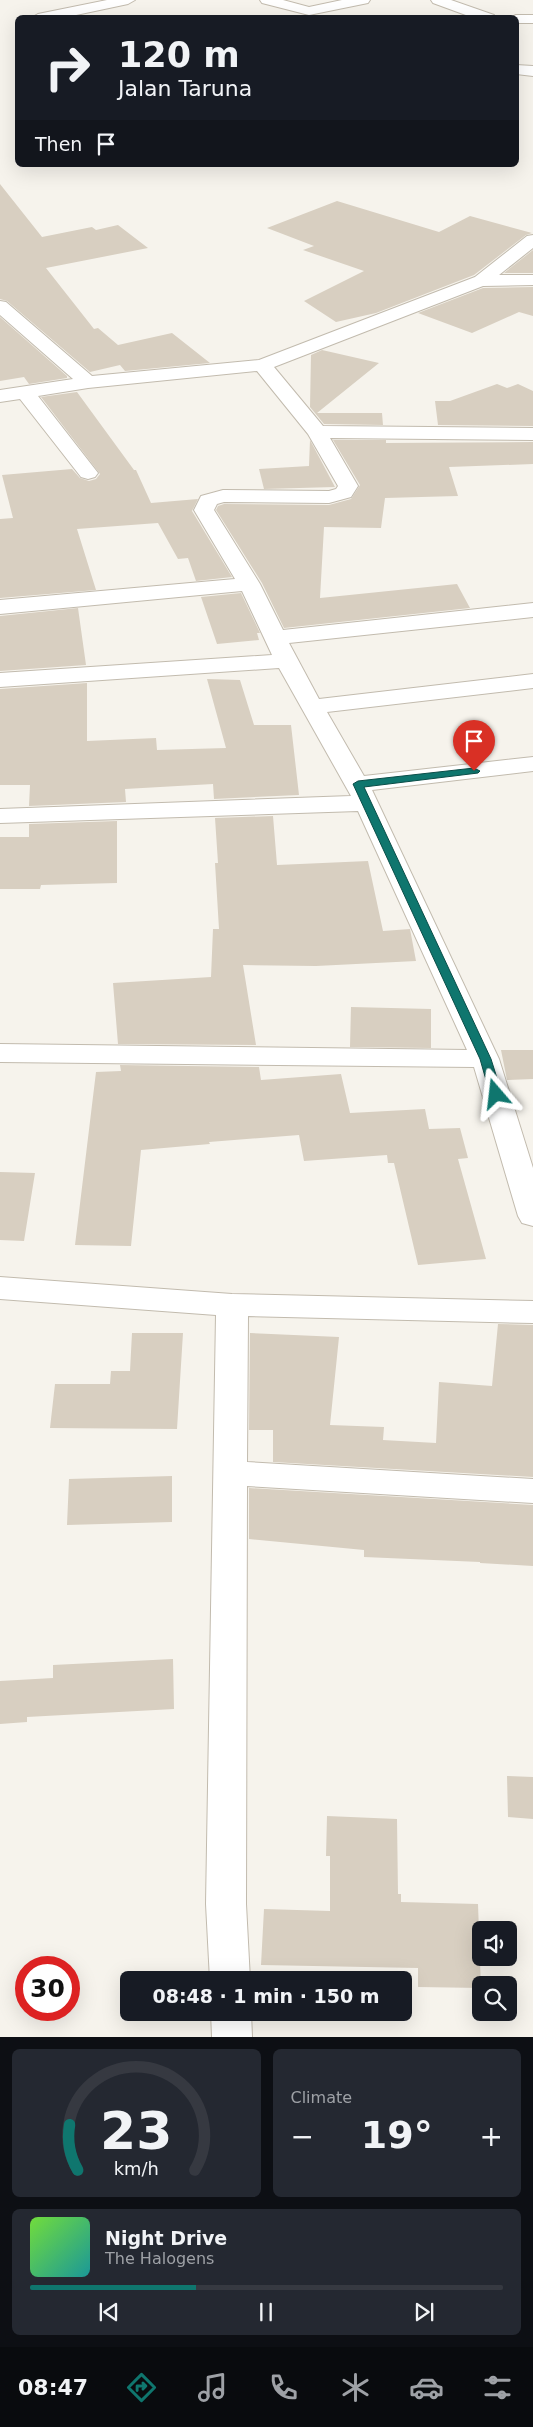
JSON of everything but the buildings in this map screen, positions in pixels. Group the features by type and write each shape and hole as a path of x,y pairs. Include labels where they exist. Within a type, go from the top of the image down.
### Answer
{"street":[{"path":"53,15 128,0"},
{"path":"267,0 309,12"},
{"path":"294,15 363,0"},
{"path":"438,0 480,15"},
{"path":"519,19 533,19"},
{"path":"519,69 533,70"},
{"path":"0,396 88,382 262,365 482,281 533,240"},
{"path":"482,281 533,280"},
{"path":"0,306 88,382"},
{"path":"262,365 317,432 348,486 344,492 329,497 239,494 208,500 204,510 249,584 280,650 362,794 485,1059 533,1216"},
{"path":"25,392 88,473"},
{"path":"317,432 533,434"},
{"path":"0,607 249,584"},
{"path":"0,680 280,650 533,610"},
{"path":"313,707 533,681"},
{"path":"0,816 362,794 533,764"},
{"path":"0,1053 485,1059"},
{"path":"0,1288 232,1306 533,1312"},
{"path":"230,1971 226,1904 228,1473 232,1306"},
{"path":"228,1473 533,1491"},
{"path":"231,2021 232,2037"}],"route":[{"path":"474,771 358,784 485,1059 496,1094"}]}
